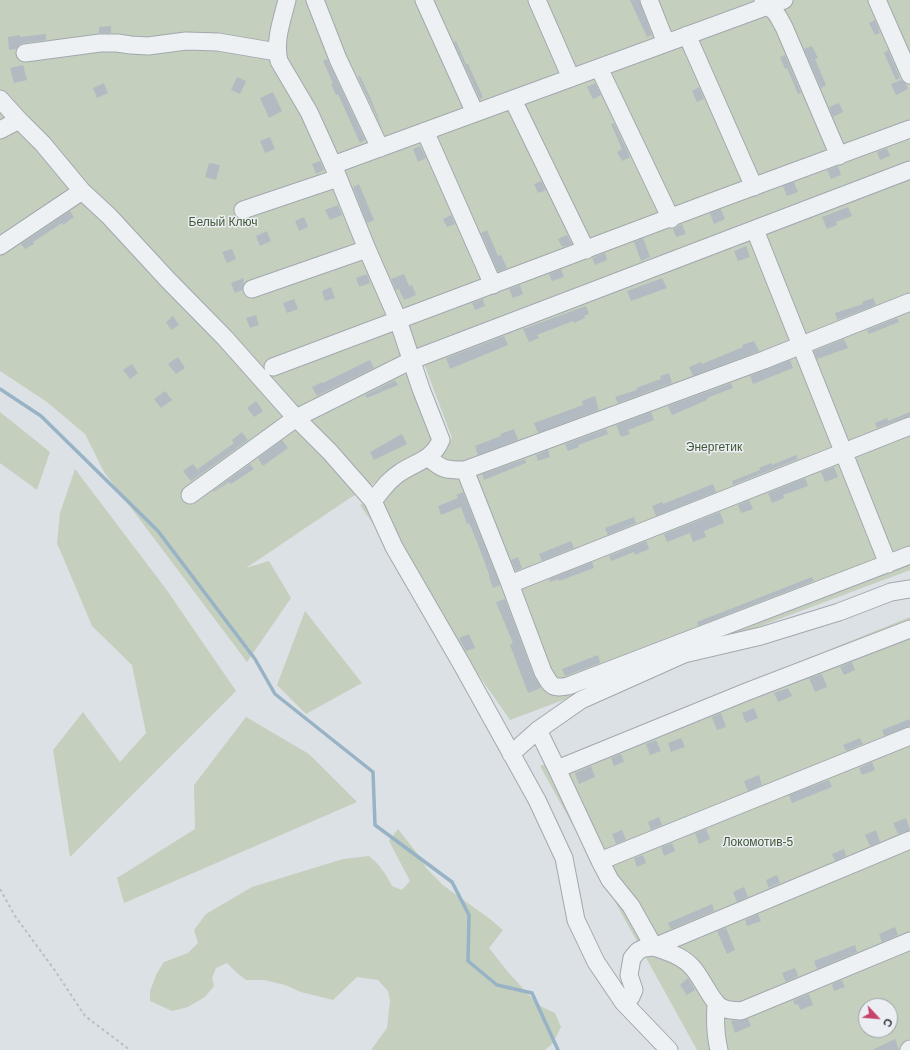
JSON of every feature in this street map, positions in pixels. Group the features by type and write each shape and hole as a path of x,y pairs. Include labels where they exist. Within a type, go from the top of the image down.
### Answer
{"street":[{"path":"287,0 278,43 277,52 279,61 309,112 335,172 398,320 441,440 436,450 428,457 399,472 382,488 373,501"},
{"path":"315,0 338,59 380,148"},
{"path":"424,0 475,113"},
{"path":"537,0 571,78"},
{"path":"649,0 666,43"},
{"path":"243,210 335,172 380,148 600,68 765,3 784,0"},
{"path":"877,0 910,75"},
{"path":"765,3 776,14 784,27 839,156"},
{"path":"687,35 754,188"},
{"path":"25,53 100,43 148,46 186,41 218,42 277,52"},
{"path":"600,68 671,218"},
{"path":"0,98 43,144 82,191 109,216 168,280 225,338 296,418 330,452 373,501 394,547 461,663 537,800 564,858 576,920 596,962 623,1002 669,1050"},
{"path":"513,100 586,250"},
{"path":"0,130 19,120"},
{"path":"273,367 910,130"},
{"path":"425,131 493,285"},
{"path":"190,495 296,418 412,360 910,170"},
{"path":"0,246 82,191"},
{"path":"755,230 888,564"},
{"path":"252,289 367,250"},
{"path":"428,457 438,467 451,470 465,470 750,366 910,302"},
{"path":"510,584 910,426"},
{"path":"465,470 543,672 550,685 558,688 576,684 910,555"},
{"path":"512,754 538,730 581,700 684,654 761,636 839,612 891,592 910,589"},
{"path":"557,769 746,692 910,629"},
{"path":"538,730 610,880 631,906 654,947 679,956 691,966 700,976 716,1004 722,1008 741,1011 910,941"},
{"path":"600,861 910,736"},
{"path":"623,1002 631,996 634,990 629,975 632,958 638,951 644,948 654,947 910,840"},
{"path":"716,1004 715,1022 719,1050"}],"path":[{"path":"0,889 15,916 56,972 85,1016 130,1050"}],"green space":[{"name":"Белый Ключ","path":"0,0 910,0 910,162 724,236 403,354 433,440 420,456 350,498 246,568 269,561 291,598 247,662 104,472 85,434 47,402 0,371"},
{"name":"Энергетик","path":"910,179 910,570 510,720 360,505 425,465 452,438 423,361"},
{"path":"0,412 50,452 37,490 0,463"},
{"path":"75,469 166,589 236,691 70,857 53,750 83,712 120,762 146,733 132,665 92,626 57,543 60,513"},
{"path":"305,611 362,683 306,714 277,685"},
{"name":"Локомотив-5","path":"910,617 910,1050 697,1050 540,766"},
{"path":"246,717 309,754 357,802 124,903 117,878 195,829 194,785"},
{"path":"398,829 427,869 444,886 503,930 489,948 508,972 540,1006 555,1013 561,1027 553,1043 545,1050 371,1050 387,1028 390,1001 388,991 378,980 357,977 333,1000 301,992 285,985 264,980 246,980 227,963 216,968 212,978 214,986 205,997 188,1007 172,1011 150,1001 150,991 157,973 164,962 188,953 198,943 194,930 206,914 252,887 343,859 369,856 382,870 392,886 402,890 410,881 389,841"}],"building":[{"path":"630,0 639,0 652,35 647,37"},
{"path":"875,20 880,33 875,35 869,23"},
{"path":"111,26 111,33 99,33 99,27"},
{"path":"46,34 46,40 23,43 16,49 9,50 8,37"},
{"path":"456,41 483,97 480,99 454,42"},
{"path":"812,46 818,58 815,59 826,85 821,88 804,49"},
{"path":"888,50 900,78 896,80 884,53"},
{"path":"785,55 801,93 798,94 787,68 785,69 780,57"},
{"path":"327,59 365,140 360,143 338,94 336,95 331,84 333,83 323,61"},
{"path":"23,65 27,80 14,83 10,68"},
{"path":"360,76 371,99 383,130 358,77"},
{"path":"237,77 246,81 240,94 231,90"},
{"path":"901,80 906,84 908,89 896,95 891,84"},
{"path":"104,83 108,93 97,98 93,88"},
{"path":"595,83 601,95 593,99 587,87"},
{"path":"699,87 704,99 697,102 692,91"},
{"path":"273,92 282,111 269,118 260,98"},
{"path":"839,103 843,112 833,117 829,107"},
{"path":"614,123 630,157 622,161 617,152 622,149 611,124"},
{"path":"270,137 275,149 265,153 260,141"},
{"path":"420,146 426,158 418,162 413,149"},
{"path":"887,148 890,156 880,160 877,152"},
{"path":"320,161 324,170 316,174 312,164"},
{"path":"209,163 220,165 216,180 205,177"},
{"path":"838,166 841,175 831,179 827,170"},
{"path":"541,181 546,190 538,193 534,184"},
{"path":"794,182 798,192 787,196 783,186"},
{"path":"359,184 374,220 367,223 353,187"},
{"path":"338,205 342,215 330,220 325,210"},
{"path":"848,207 852,216 836,222 837,225 827,229 822,217"},
{"path":"721,209 725,219 714,224 710,213"},
{"path":"70,211 74,217 63,225 62,223 25,249 21,244"},
{"path":"451,215 455,224 447,227 443,219"},
{"path":"304,217 308,227 299,231 295,221"},
{"path":"682,224 686,234 676,237 673,229"},
{"path":"487,230 498,256 501,255 507,268 498,272 481,233"},
{"path":"267,231 271,241 260,246 256,236"},
{"path":"567,235 572,244 562,247 558,239"},
{"path":"643,238 650,257 641,261 634,242"},
{"path":"746,246 750,257 738,261 734,251"},
{"path":"232,249 236,259 227,263 222,252"},
{"path":"605,253 607,260 595,265 592,258"},
{"path":"561,269 564,277 552,281 549,274"},
{"path":"367,274 370,283 359,287 356,278"},
{"path":"404,274 409,286 412,285 416,295 404,300 399,289 396,290 391,279"},
{"path":"243,278 244,283 242,290 235,293 231,283"},
{"path":"662,278 667,288 631,301 627,291"},
{"path":"520,285 523,294 513,298 509,289"},
{"path":"331,287 335,298 325,301 322,291"},
{"path":"873,298 876,305 837,320 835,313 863,304 862,302"},
{"path":"294,299 298,309 287,313 283,303"},
{"path":"483,299 485,306 475,310 472,303"},
{"path":"586,306 589,314 584,316 585,318 537,335 539,338 529,342 523,329"},
{"path":"256,315 259,325 250,328 246,318"},
{"path":"173,316 179,325 171,330 166,322"},
{"path":"897,318 899,322 869,334 867,330"},
{"path":"504,336 508,345 450,369 446,358"},
{"path":"844,339 848,348 817,359 814,351"},
{"path":"754,341 759,351 693,376 689,367 701,362 702,364"},
{"path":"178,357 185,368 176,374 168,364"},
{"path":"370,360 374,368 317,396 312,387"},
{"path":"790,360 793,368 753,384 750,376"},
{"path":"132,364 138,373 130,379 123,370"},
{"path":"669,373 672,383 618,403 615,397 637,390 636,388 661,379 660,376"},
{"path":"395,380 398,385 367,398 365,395"},
{"path":"731,383 733,388 707,398 707,400 672,415 668,406"},
{"path":"165,391 172,400 161,408 154,399"},
{"path":"595,396 599,410 538,433 534,423 583,405 582,401"},
{"path":"256,401 263,411 254,417 247,408"},
{"path":"651,412 654,420 628,430 630,434 621,437 616,425"},
{"path":"910,412 910,416 877,428 875,423 887,418 888,421"},
{"path":"514,429 518,440 478,455 475,446 501,436 500,434"},
{"path":"606,429 608,434 578,445 579,447 568,451 565,444"},
{"path":"242,432 248,440 201,474 198,469 234,443 232,440"},
{"path":"402,434 407,444 374,460 370,452"},
{"path":"282,440 288,448 263,466 258,458"},
{"path":"548,450 550,457 538,461 536,455"},
{"path":"796,455 798,459 733,485 732,481 760,470 759,468 771,463 772,465"},
{"path":"525,459 526,463 484,480 482,474"},
{"path":"193,464 201,474 191,481 183,471"},
{"path":"250,464 254,469 231,484 229,482 214,492 213,491"},
{"path":"834,467 838,477 825,482 821,472"},
{"path":"805,478 808,486 783,495 784,498 772,503 768,493"},
{"path":"713,484 716,492 656,516 652,506 662,502 663,504"},
{"path":"463,492 500,585 493,588 476,539 469,523 467,524 461,507 441,515 438,506 458,498 456,495"},
{"path":"749,500 753,509 741,513 738,505"},
{"path":"720,512 724,523 704,531 706,537 693,542 690,533 667,542 664,534"},
{"path":"634,517 636,523 608,535 605,528"},
{"path":"571,541 574,548 542,561 539,554"},
{"path":"646,541 649,549 635,555 634,552 611,561 609,556"},
{"path":"518,557 522,568 516,571 511,560"},
{"path":"592,562 594,568 559,581 558,579 550,582 549,579"},
{"path":"812,577 814,581 698,626 697,622"},
{"path":"505,599 534,676 541,688 528,693 510,645 513,643 496,602"},
{"path":"469,634 475,648 466,651 459,638"},
{"path":"598,655 600,663 565,676 562,669"},
{"path":"852,662 855,670 844,675 840,667"},
{"path":"822,674 827,687 815,692 809,678"},
{"path":"788,688 792,696 778,702 774,693"},
{"path":"754,708 758,718 746,723 742,713"},
{"path":"721,713 726,727 717,730 712,717"},
{"path":"910,719 910,726 884,736 882,730"},
{"path":"681,738 685,747 671,752 668,743"},
{"path":"860,738 863,744 846,751 843,745"},
{"path":"656,740 661,751 650,755 646,744"},
{"path":"621,754 624,762 614,766 611,758"},
{"path":"872,762 875,770 862,775 859,768"},
{"path":"591,766 595,777 579,784 575,773"},
{"path":"759,775 762,785 748,791 744,781"},
{"path":"829,780 832,787 792,803 789,795"},
{"path":"659,817 662,825 651,830 648,822"},
{"path":"906,818 910,830 898,834 893,823"},
{"path":"706,829 710,839 699,844 695,833"},
{"path":"622,830 626,840 616,844 612,834"},
{"path":"876,830 880,842 870,846 865,835"},
{"path":"672,843 675,851 664,856 661,847"},
{"path":"844,849 846,856 835,861 832,854"},
{"path":"643,855 646,863 637,867 634,858"},
{"path":"777,875 780,883 769,888 766,880"},
{"path":"744,887 748,897 737,902 733,892"},
{"path":"712,904 714,911 671,929 668,923"},
{"path":"758,914 761,921 747,926 745,920"},
{"path":"895,927 898,935 882,942 879,934"},
{"path":"726,928 735,950 727,954 717,931"},
{"path":"855,945 857,952 817,969 814,961"},
{"path":"795,968 798,976 786,982 782,973"},
{"path":"688,978 695,990 687,995 680,985"},
{"path":"842,980 845,987 834,991 832,984"},
{"path":"809,994 813,1005 800,1010 798,1004 795,1005 793,1000"},
{"path":"748,1019 751,1026 735,1033 731,1021"},
{"path":"895,1039 899,1050 872,1050"}],"waterway":[{"path":"0,389 41,416 158,531 255,659 275,694 373,772 375,825 452,882 469,915 468,961 497,985 532,993 558,1050"}]}
